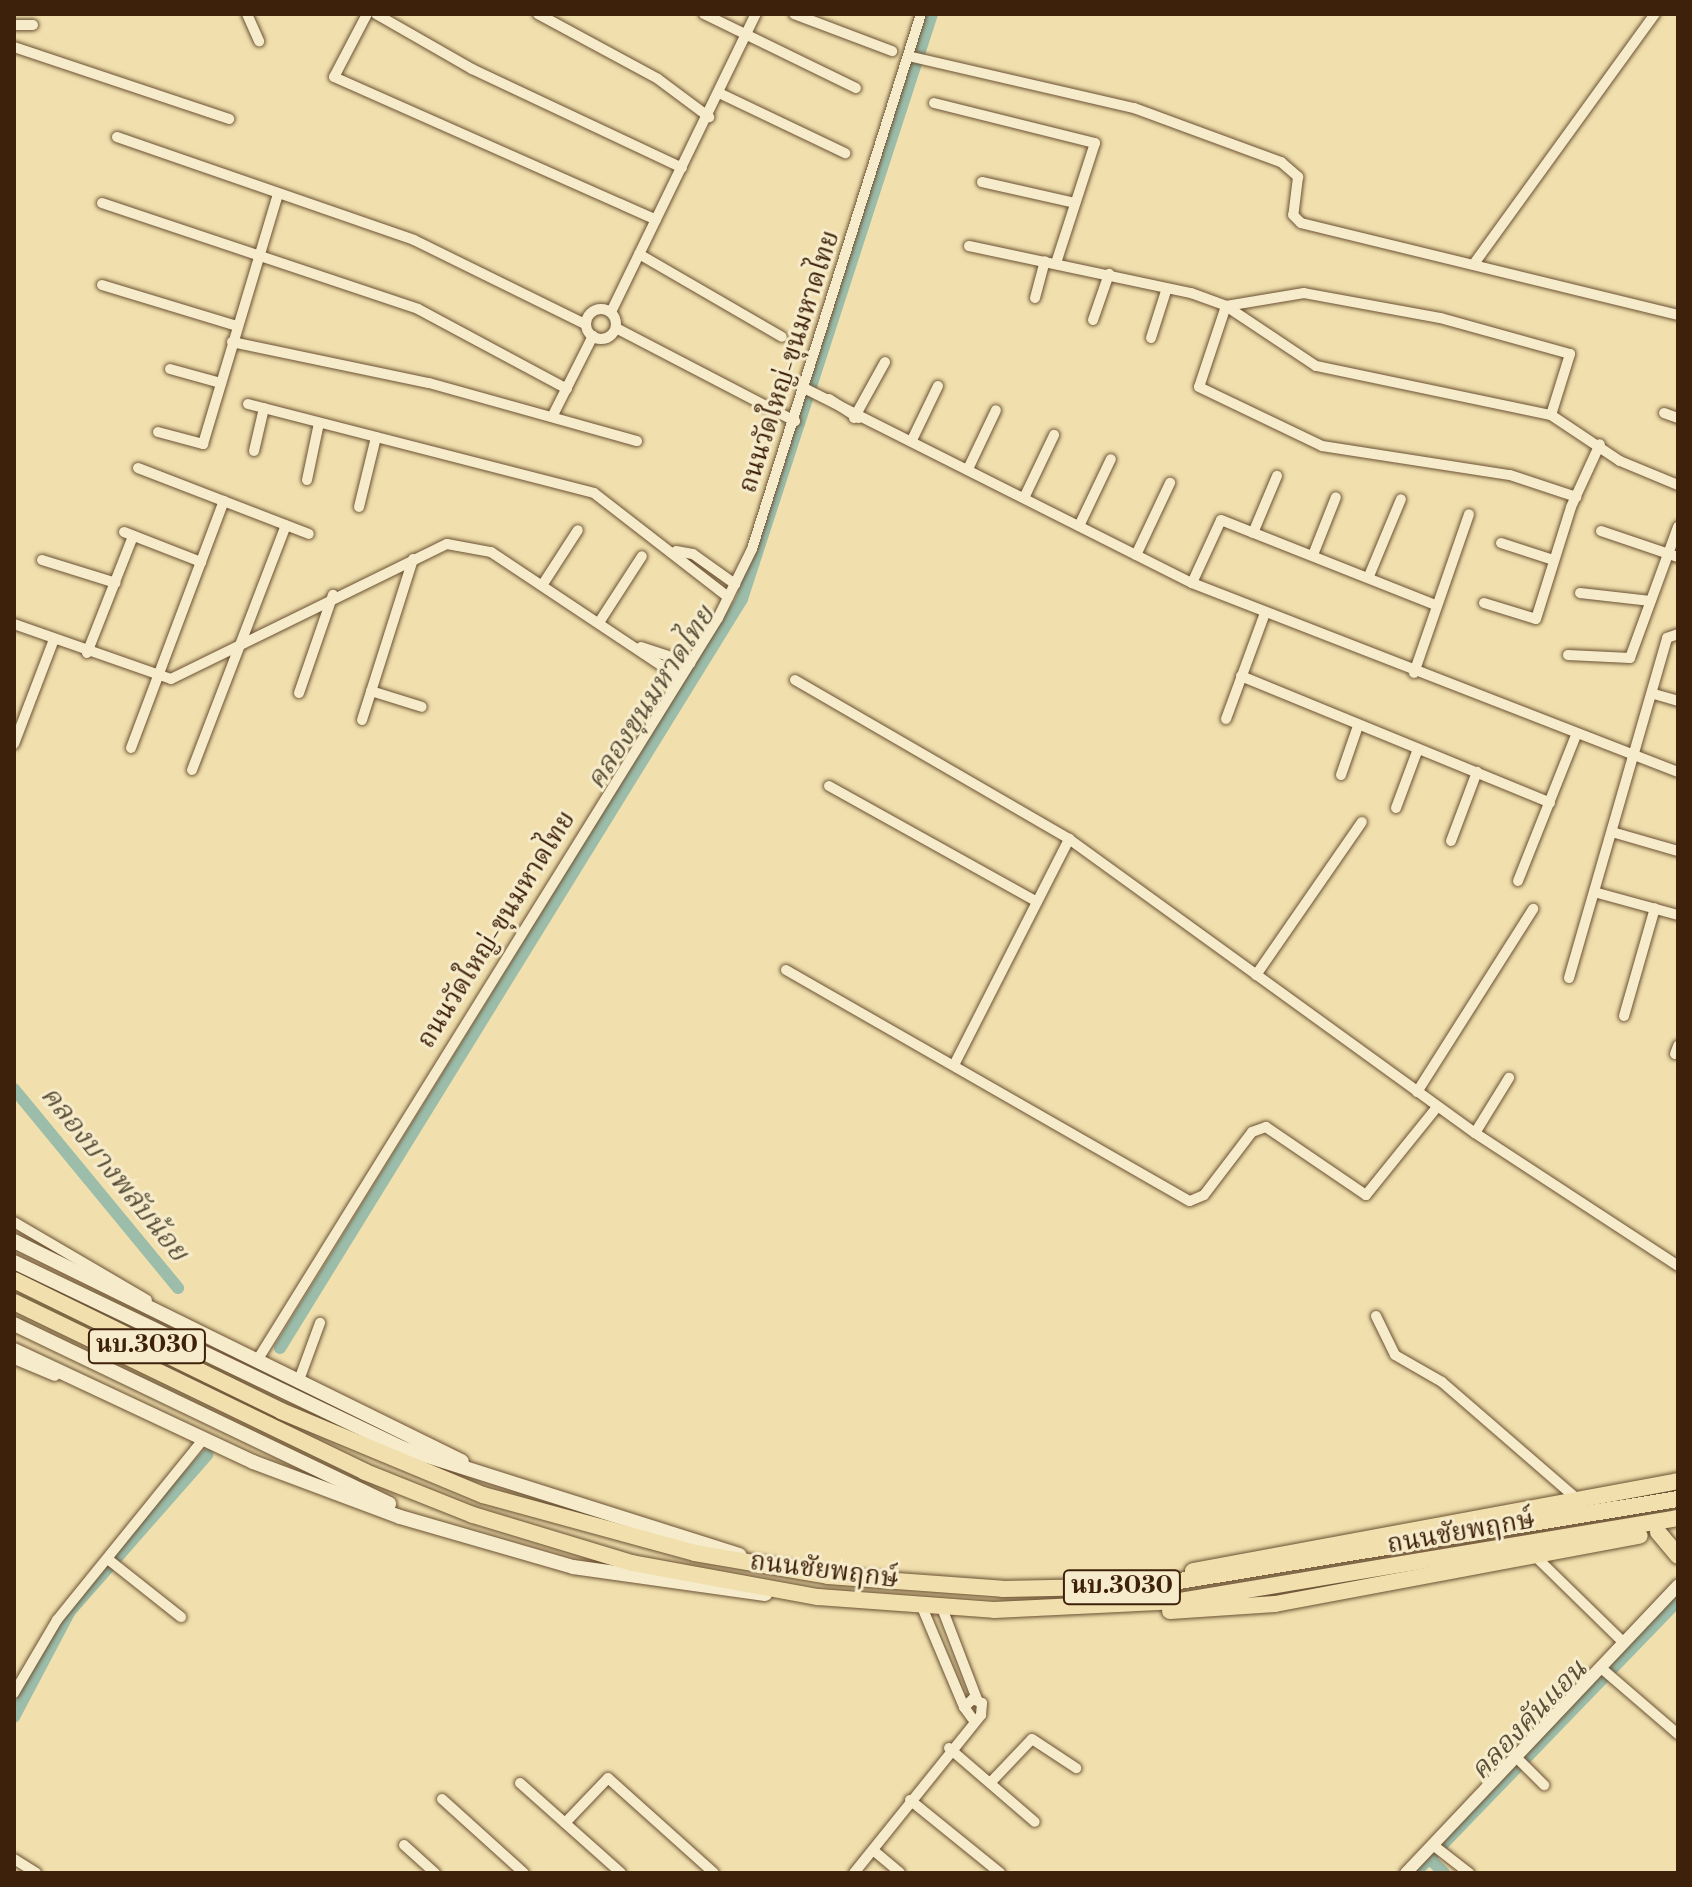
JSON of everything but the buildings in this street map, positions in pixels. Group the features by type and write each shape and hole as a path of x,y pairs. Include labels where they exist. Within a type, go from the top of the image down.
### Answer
{"main road":[{"path":"14,1241 534,1494"},
{"path":"14,1262 363,1432 534,1494 787,1570"},
{"name":"ถนนชัยพฤกษ์","path":"14,1280 281,1411 398,1463 587,1528 787,1570 911,1585 1097,1588 1237,1576 1678,1499"},
{"name":"ถนนชัยพฤกษ์","path":"14,1302 272,1429 528,1533 645,1566 818,1597 942,1608 1101,1607 1237,1595 1678,1518"},
{"path":"14,1324 463,1535"},
{"path":"14,1350 75,1385 203,1440 340,1496 463,1535 618,1576 818,1597"},
{"path":"1097,1588 1675,1482"},
{"path":"1101,1607 1237,1609 1537,1558 1678,1529"},
{"path":"1658,1532 1678,1556"}],"street":[{"path":"247,14 259,41"},
{"path":"367,14 334,77 656,220"},
{"path":"376,14 472,69 682,168"},
{"path":"538,14 658,79 709,117"},
{"path":"704,14 856,88"},
{"path":"756,14 709,117 611,312 616,328 795,421"},
{"path":"794,14 892,51"},
{"name":"ถนนวัดใหญ่-ขุนมหาดไทย","path":"258,1359 690,663 735,584 808,390 921,14"},
{"path":"1476,261 1655,14"},
{"path":"14,25 33,25"},
{"path":"14,47 229,119"},
{"path":"910,56 1134,108 1292,168 1300,188 1293,215 1301,223 1476,261 1678,315"},
{"path":"719,93 845,153"},
{"path":"934,103 1095,143 1075,203 1035,298"},
{"path":"117,137 414,240 585,324 593,336 606,338 616,328"},
{"path":"982,182 1075,203"},
{"path":"158,432 201,447 278,194"},
{"path":"102,203 418,309 567,389"},
{"path":"969,246 1109,274 1226,306 1316,366 1551,415 1600,444 1620,461 1678,485"},
{"path":"639,254 782,337"},
{"path":"1093,320 1109,274"},
{"path":"102,285 237,326"},
{"path":"1151,338 1167,288"},
{"path":"1226,306 1304,293 1440,318 1570,354 1551,415"},
{"path":"1226,306 1199,387 1322,446 1510,475 1576,497"},
{"path":"585,324 593,311 611,312"},
{"path":"552,417 593,336"},
{"path":"232,342 552,417 637,441"},
{"path":"858,415 885,362"},
{"path":"170,369 221,383"},
{"path":"912,440 938,386"},
{"path":"808,390 1192,583 1575,738 1678,772"},
{"path":"248,404 594,493 676,551 728,597"},
{"path":"254,451 264,408"},
{"path":"968,469 996,410"},
{"path":"1664,413 1678,418"},
{"path":"307,480 319,423"},
{"path":"1024,498 1054,435"},
{"path":"359,507 376,437"},
{"path":"1484,603 1536,619 1576,497 1600,444"},
{"path":"1079,526 1111,459"},
{"path":"138,468 309,534"},
{"path":"1253,533 1277,476"},
{"path":"1136,555 1170,483"},
{"path":"1313,555 1336,497"},
{"path":"1369,576 1401,499"},
{"path":"131,748 224,501"},
{"path":"1414,673 1469,514"},
{"path":"1192,583 1221,520 1436,605"},
{"path":"192,770 286,525"},
{"path":"1568,655 1625,661 1673,555 1678,527"},
{"path":"543,584 578,530"},
{"path":"1601,531 1673,555"},
{"path":"87,653 116,583 128,534 201,562"},
{"path":"1501,543 1553,560"},
{"path":"14,624 157,679 184,674 333,595 447,544 491,552 641,647 690,663"},
{"path":"676,551 693,554 735,584"},
{"path":"600,621 642,556"},
{"path":"362,720 413,559"},
{"path":"42,560 116,583"},
{"path":"1580,593 1651,601"},
{"path":"299,693 333,595"},
{"path":"1226,719 1265,613"},
{"path":"1569,978 1654,694 1667,638 1678,634"},
{"path":"14,744 54,639"},
{"path":"641,647 649,662 680,678"},
{"path":"1241,676 1550,803"},
{"path":"795,680 1069,839 1437,1107 1678,1266"},
{"path":"371,691 422,707"},
{"path":"1654,694 1678,701"},
{"path":"1341,775 1358,726"},
{"path":"1518,881 1575,738"},
{"path":"1396,808 1418,749"},
{"path":"1451,841 1477,772"},
{"path":"829,786 1037,902"},
{"path":"1256,975 1362,822"},
{"path":"1612,832 1678,851"},
{"path":"954,1065 1069,839"},
{"path":"1594,892 1678,915"},
{"path":"1624,1016 1655,908"},
{"path":"1417,1092 1533,909"},
{"path":"786,970 1190,1201 1204,1195 1252,1132 1266,1127 1366,1195 1437,1107"},
{"path":"1475,1133 1509,1078"},
{"path":"14,1222 175,1318"},
{"path":"1376,1316 1395,1355 1442,1382 1578,1500"},
{"path":"299,1380 320,1323"},
{"path":"14,1359 75,1385"},
{"path":"14,1693 57,1620 110,1561 203,1440"},
{"path":"1537,1558 1623,1642"},
{"path":"110,1561 125,1576 181,1617"},
{"path":"1406,1873 1518,1759 1678,1585"},
{"path":"922,1607 964,1707 972,1718"},
{"path":"854,1873 972,1718 984,1709 977,1699 942,1608"},
{"path":"1601,1668 1678,1734"},
{"path":"964,1707 977,1699"},
{"path":"991,1782 1032,1739 1076,1768"},
{"path":"949,1748 1035,1822"},
{"path":"1518,1759 1540,1781"},
{"path":"565,1823 608,1778 714,1873"},
{"path":"520,1783 621,1873"},
{"path":"442,1799 524,1873"},
{"path":"910,1800 1000,1873"},
{"path":"404,1845 435,1873"},
{"path":"1435,1846 1469,1873"},
{"path":"873,1850 900,1873"},
{"path":"14,1859 36,1873"}],"waterway":[{"name":"คลองขุนมหาดไทย","path":"280,1348 742,599 932,14"},
{"name":"คลองบางพลับน้อย","path":"14,1089 178,1288"},
{"name":"คลองขุนมหาดไทย","path":"14,1717 70,1611 207,1455"},
{"name":"คลองคันแอน","path":"1415,1873 1678,1601"},
{"path":"1429,1858 1444,1873"}]}
